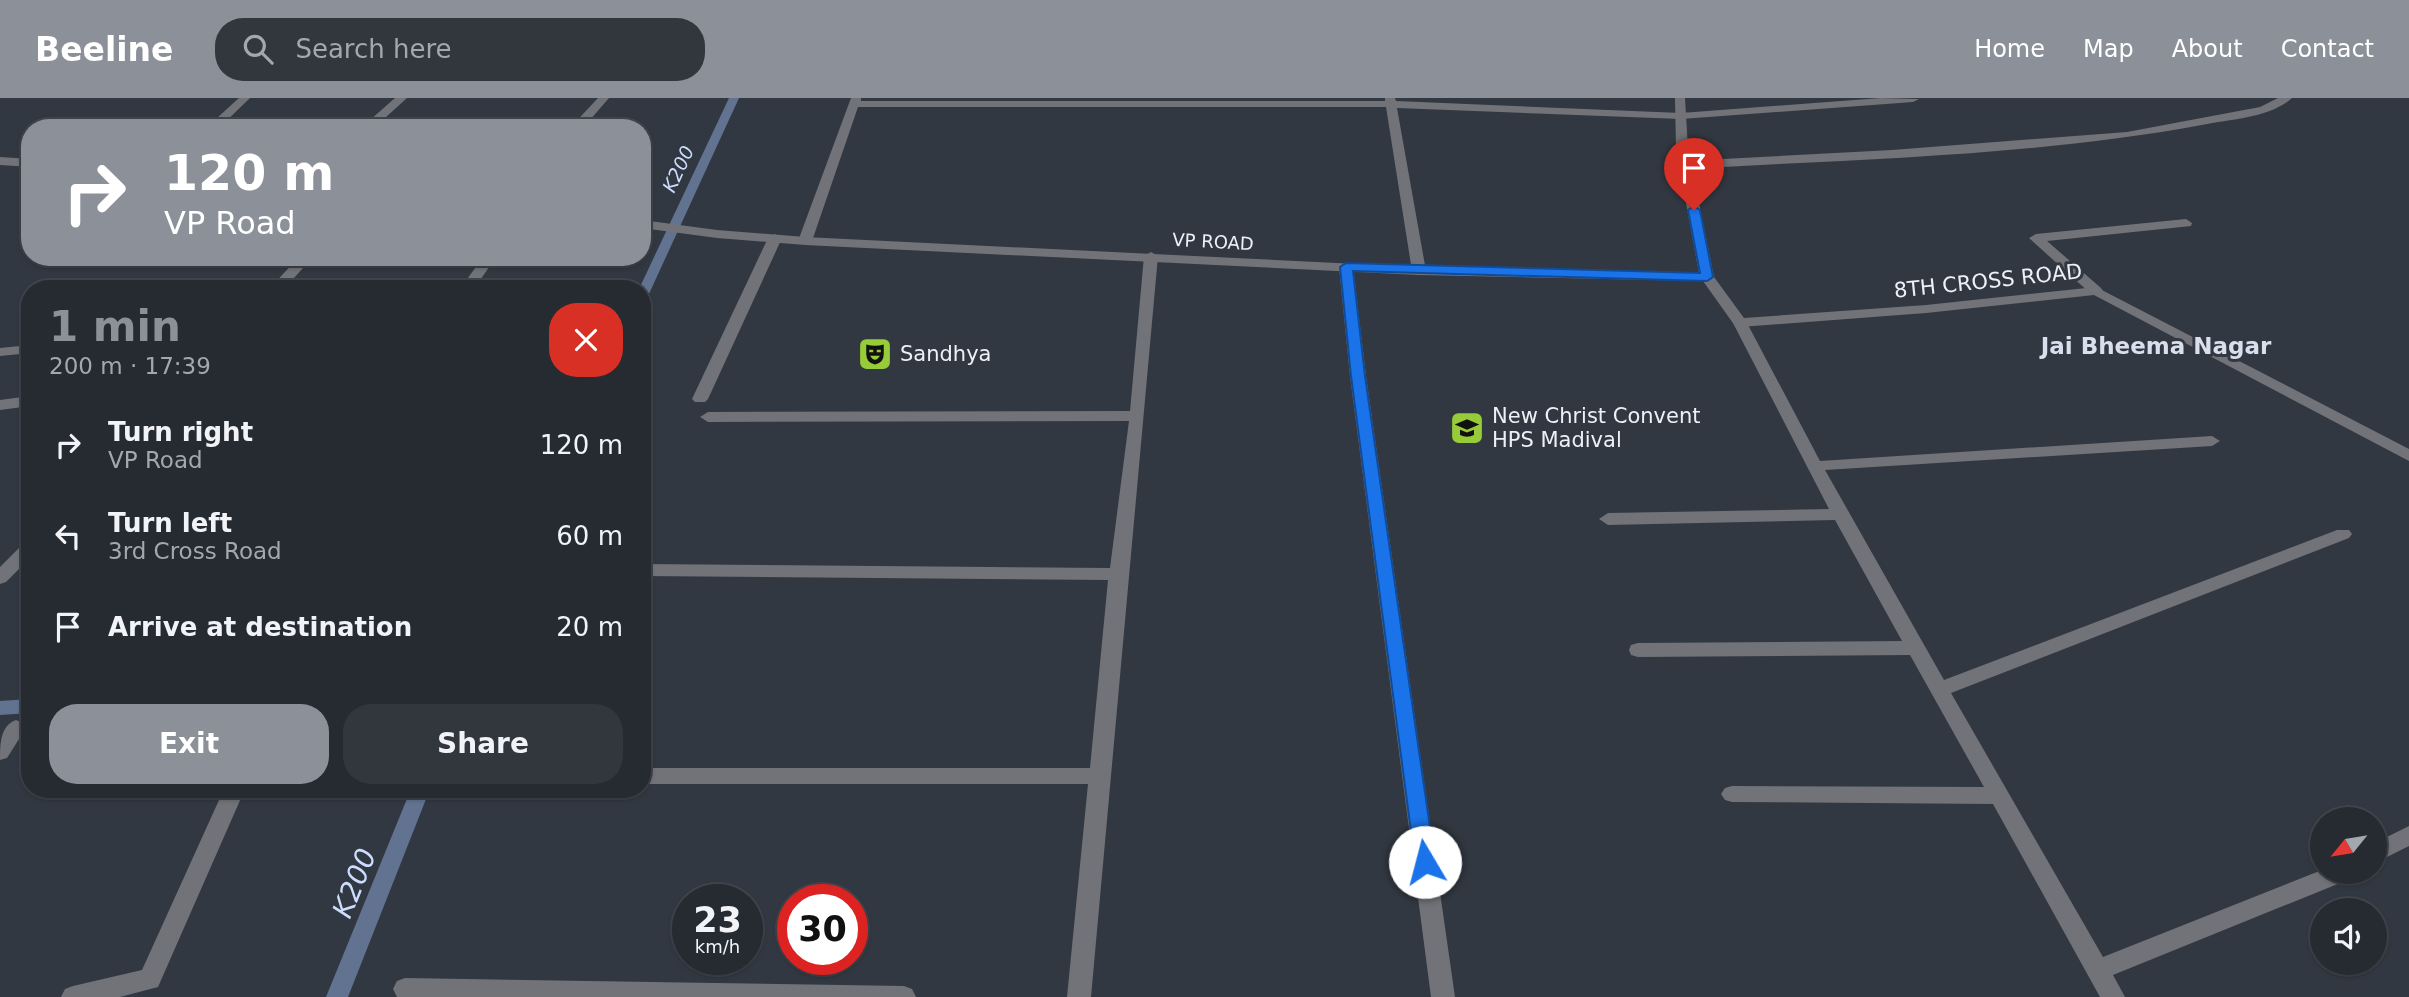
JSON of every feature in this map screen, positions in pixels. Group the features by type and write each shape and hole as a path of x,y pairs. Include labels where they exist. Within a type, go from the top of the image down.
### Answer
{"street":[{"path":"222,119 245,98"},
{"path":"378,119 402,98"},
{"path":"584,119 604,98"},
{"path":"1680,98 1685,165 1707,277 1741,323 1840,514 2113,997"},
{"path":"1685,165 1892,155 2127,135 2263,110 2287,98"},
{"path":"805,241 855,101 1390,101 1681,116 1913,99"},
{"path":"1390,101 1419,271"},
{"path":"0,161 21,162"},
{"path":"2096,291 2036,238 2186,223"},
{"name":"VP ROAD","path":"651,225 805,241 1419,271 1707,277"},
{"path":"700,399 775,238"},
{"path":"1079,997 1098,776 1137,416 1151,256"},
{"path":"285,280 298,266"},
{"path":"1346,267 1443,997"},
{"name":"8TH CROSS ROAD","path":"1741,323 1926,309 2096,291 2409,456"},
{"path":"0,352 21,350"},
{"path":"0,405 21,402"},
{"path":"708,416 1137,416"},
{"path":"1814,466 2212,441"},
{"path":"1608,519 1840,514"},
{"path":"1938,690 2343,534"},
{"path":"0,579 21,557"},
{"path":"651,570 1118,574"},
{"path":"1639,650 1915,648"},
{"path":"0,752 16,728"},
{"path":"651,776 1098,776"},
{"path":"1732,794 1998,796"},
{"path":"73,997 150,979 231,798"},
{"path":"2387,847 2409,835"},
{"path":"2098,971 2312,884"},
{"path":"405,989 904,997"}],"waterway":[{"name":"K200","path":"649,280 734,98"},
{"path":"0,708 21,707"},
{"name":"K200","path":"337,997 417,798"}],"place":[{"name":"Sandhya","path":"875,354"},
{"name":"New Christ Convent HPS Madival","path":"1467,428"}],"district":[{"name":"Jai Bheema Nagar","path":"2156,346"}],"route":[{"path":"1425,862 1358,376 1346,267 1707,277 1694,210"}]}
